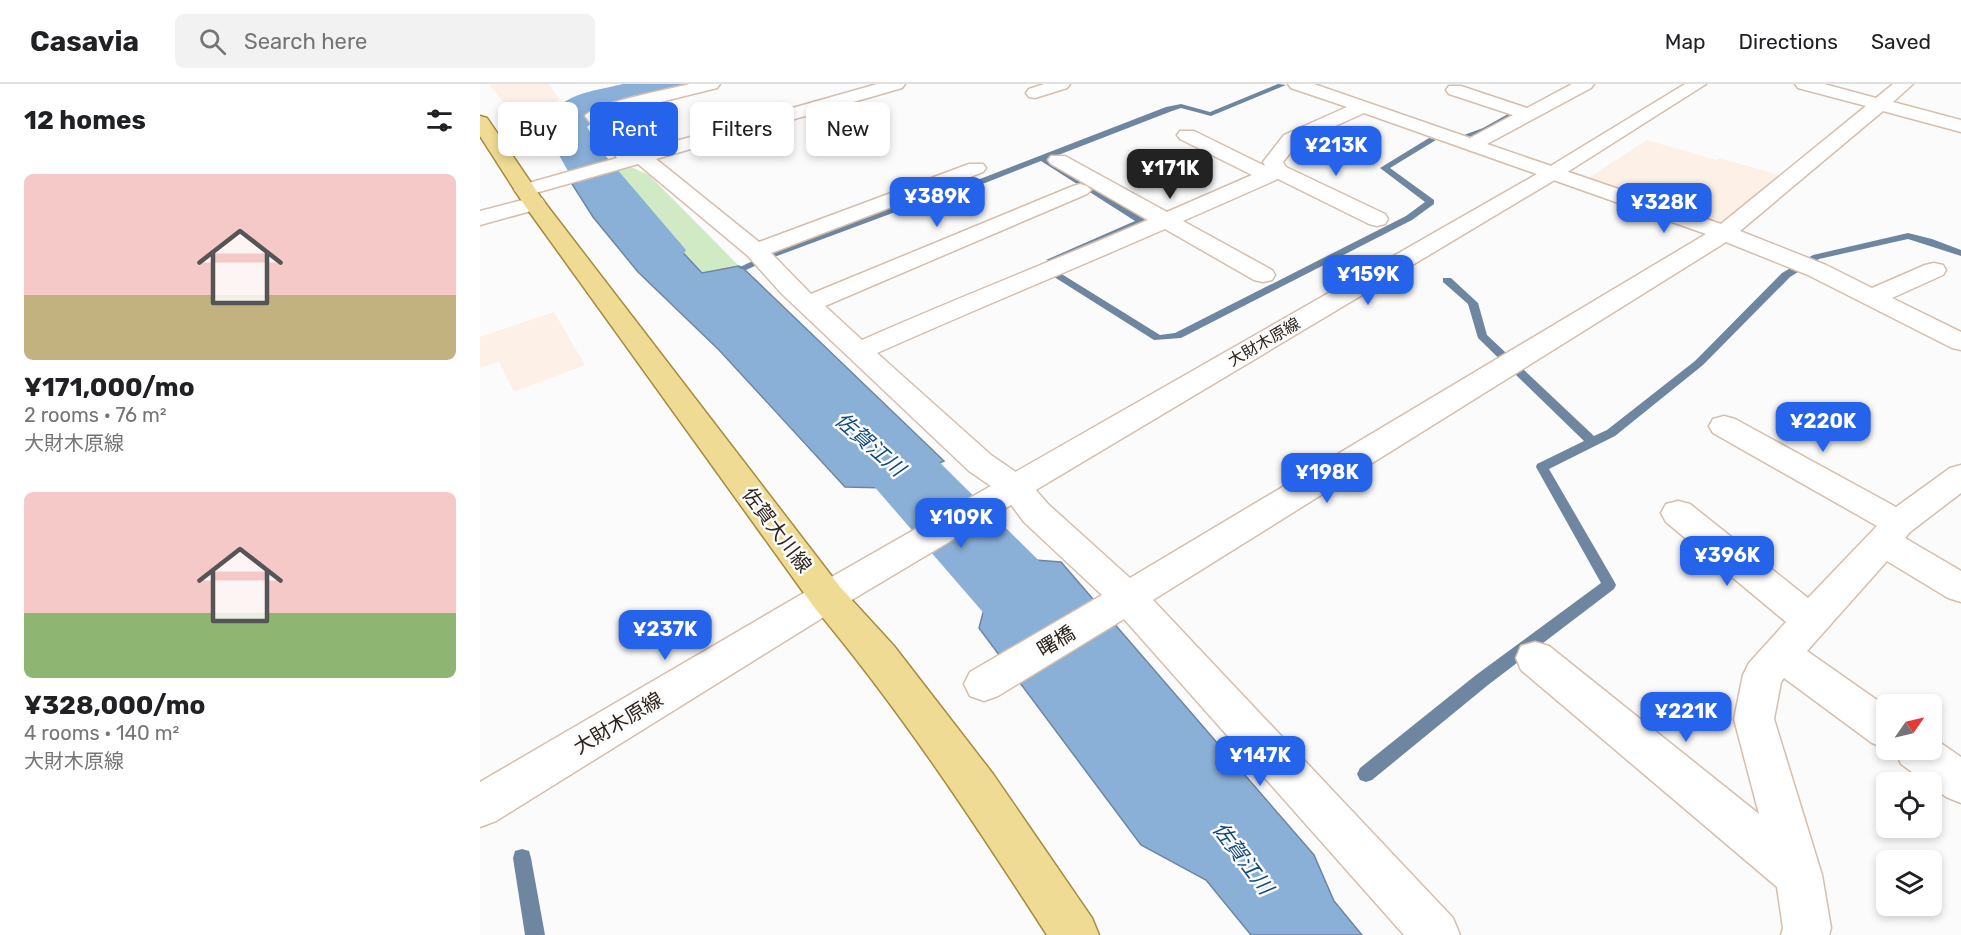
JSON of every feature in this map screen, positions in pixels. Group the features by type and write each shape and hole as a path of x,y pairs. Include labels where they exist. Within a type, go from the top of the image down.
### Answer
{"main road":[{"name":"佐賀大川線","path":"480,122 529,197 827,597 880,658 978,789 1075,935"}],"street":[{"path":"711,84 610,109 594,116 631,160 762,257 790,288 981,463 1015,487 1036,513 1128,598 1436,935"},
{"path":"480,218 576,176 896,84"},
{"path":"1035,93 1061,84"},
{"path":"1297,84 1326,88 1364,107 1724,233 1817,270 1961,342"},
{"name":"大財木原線","path":"480,806 827,597 1551,174 1697,84"},
{"path":"1804,84 1961,126"},
{"name":"曙橋","path":"984,684 1724,233 1904,84"},
{"path":"1471,145 1581,85"},
{"path":"1455,90 1529,114"},
{"path":"1273,173 1273,162 1291,139 1364,107"},
{"path":"1187,135 1377,219"},
{"path":"1058,160 1263,275"},
{"path":"762,257 976,168"},
{"path":"860,351 990,292 1066,264 1273,173"},
{"path":"809,304 1080,190"},
{"path":"1872,297 1934,270"},
{"path":"1724,426 1891,532 1961,588"},
{"path":"1805,935 1799,875 1754,719 1763,675 1891,532 1961,476"},
{"path":"1678,513 1810,620"},
{"path":"1781,654 1876,722"},
{"path":"1535,658 1799,875"},
{"path":"1930,760 1961,782"}],"shaded area":[{"path":"489,84 549,84 559,99 557,102 503,102"},
{"path":"1647,140 1779,175 1719,224 1585,180"},
{"path":"554,312 585,365 514,392 499,362 480,368 480,337"}],"green space":[{"path":"631,167 649,175 739,266 702,273 614,179 616,171"}],"water":[{"path":"616,171 614,179 702,273 739,266 743,268 944,461 887,488 845,487 719,350 638,272 593,217 572,184"},
{"path":"1035,560 1061,562 1314,855 1334,901 1362,935 1251,935 1206,880 1141,845 979,628 990,586"}],"waterway":[{"name":"佐賀江川","path":"658,250 585,161 564,125 584,106 674,84"},
{"path":"1041,158 1169,109 1181,106 1211,114 1282,85"},
{"path":"1468,135 1486,130 1511,116"},
{"path":"1056,275 1158,338 1177,336 1409,218 1431,202 1384,168 1432,140"},
{"path":"743,268 774,254 958,186 982,181 1041,158"},
{"path":"1041,158 1142,221 1051,260"},
{"path":"1366,774 1482,680 1609,585 1542,467 1611,433 1699,363 1786,275 1816,257 1908,236 1961,253"},
{"path":"1447,280 1473,303 1482,336 1592,442"},
{"name":"佐賀江川","path":"828,406 892,459 1077,657"},
{"path":"522,858 535,935"}]}
